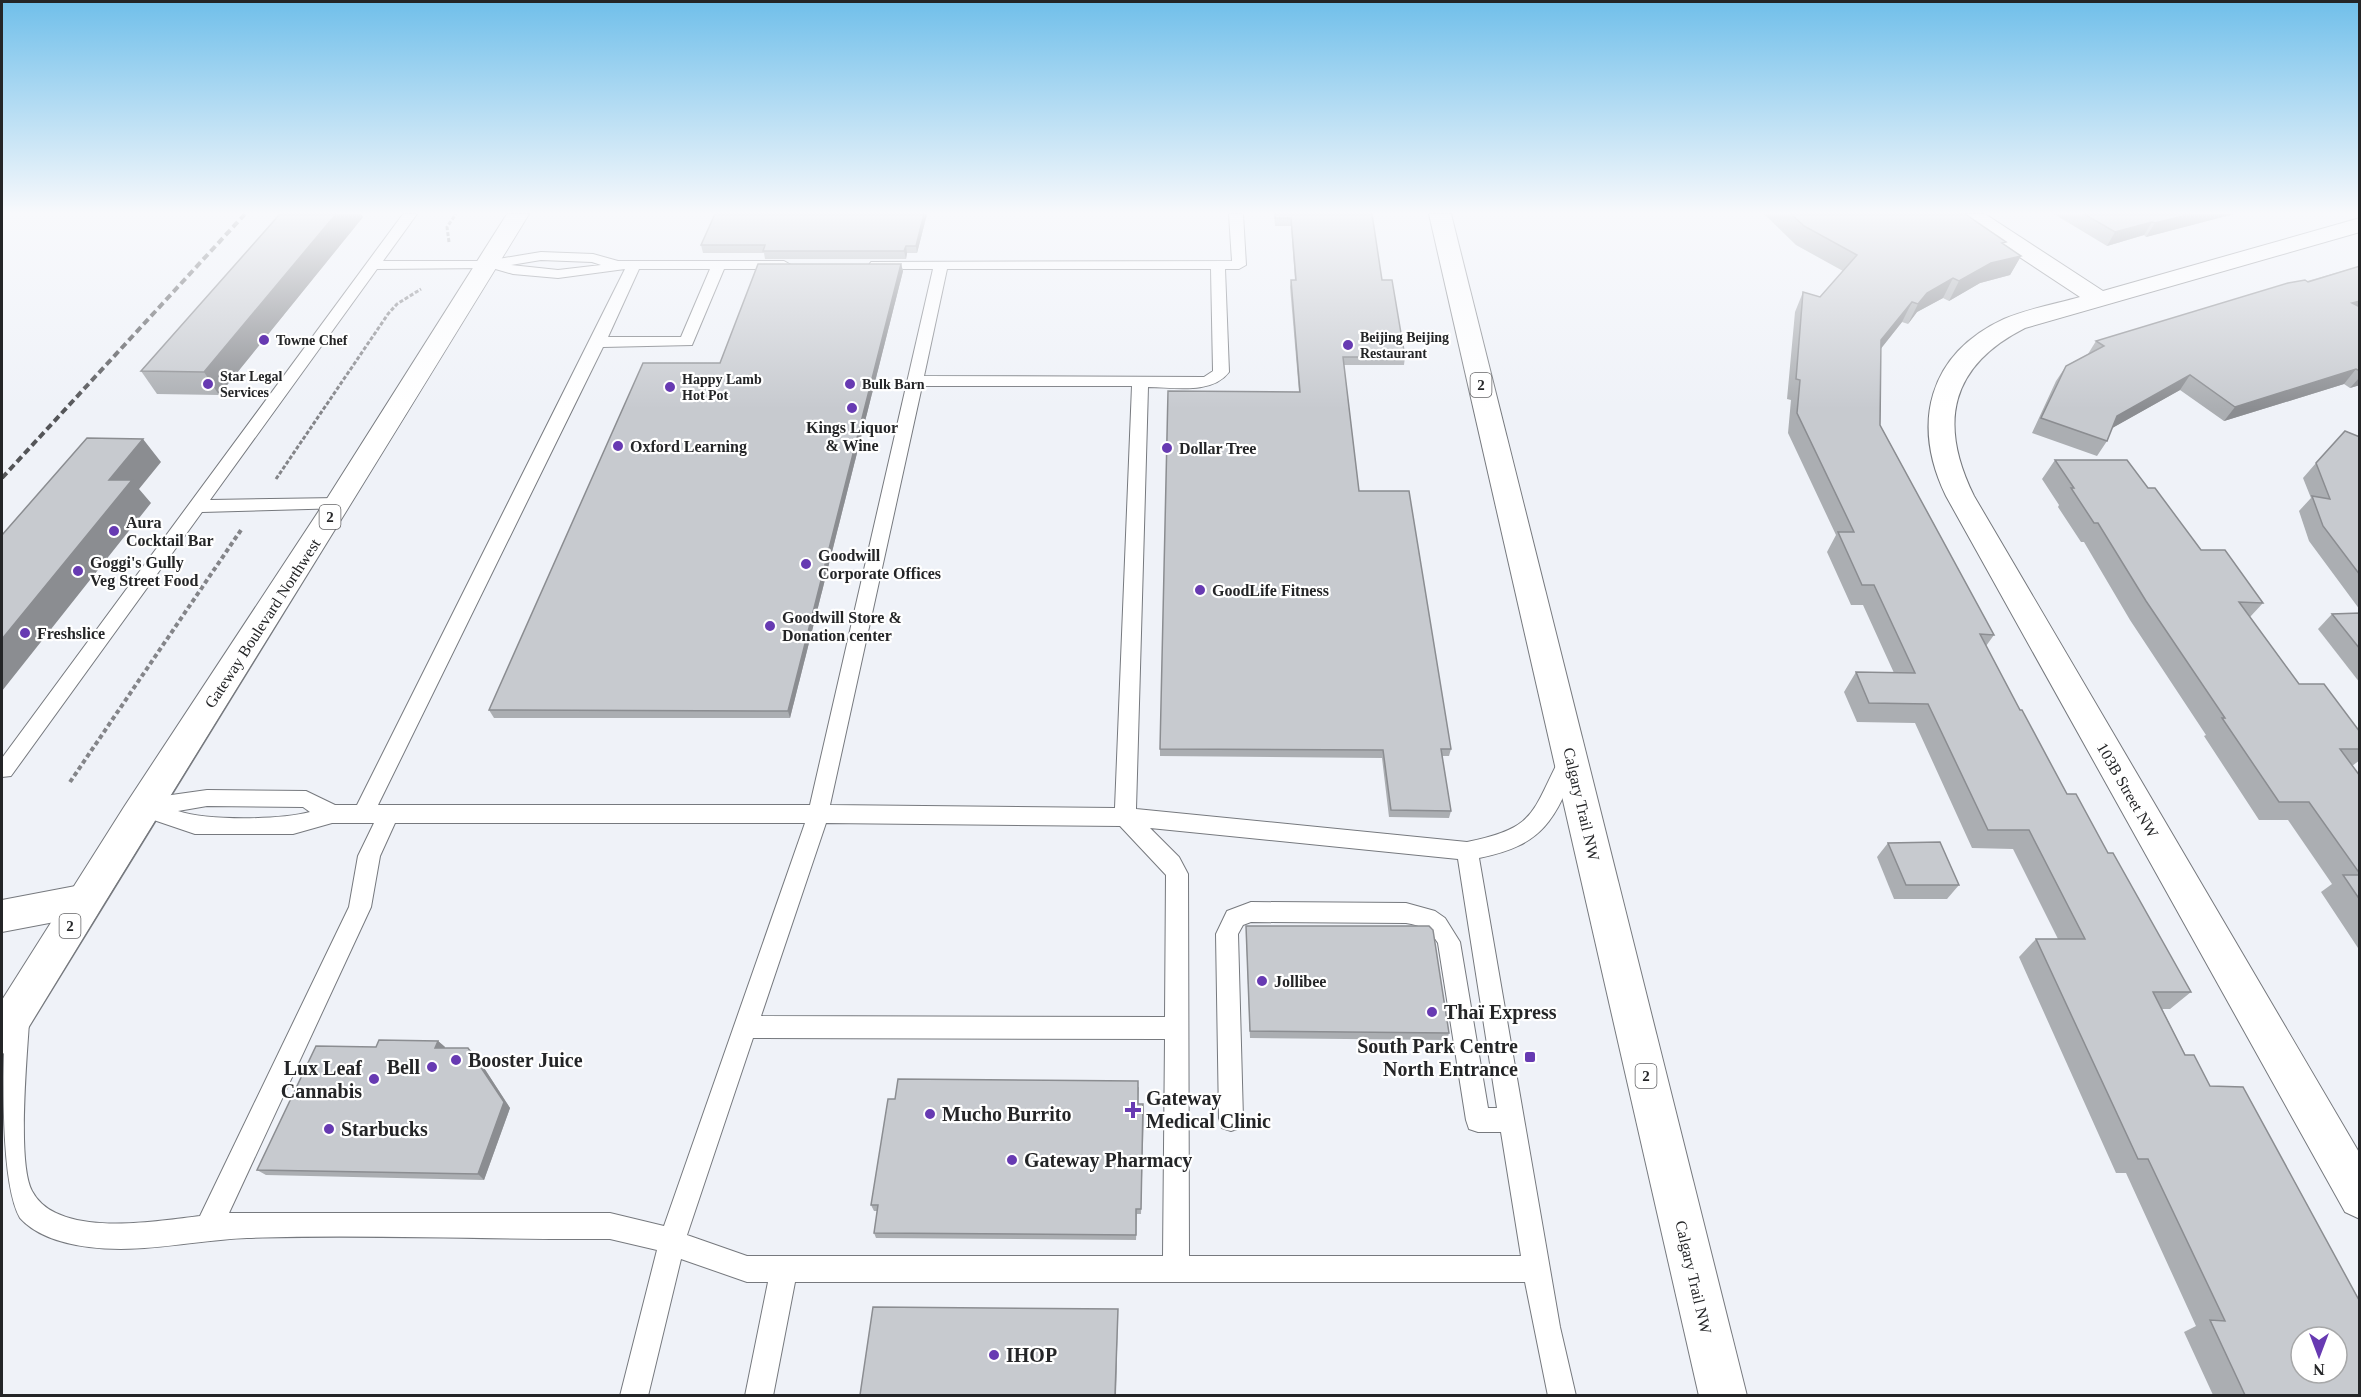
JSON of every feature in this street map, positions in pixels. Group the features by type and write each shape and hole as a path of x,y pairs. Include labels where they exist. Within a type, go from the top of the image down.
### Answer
{"main road":[{"name":"Gateway Boulevard Northwest","path":"140,813 338,504 477,279"},
{"name":"Calgary Trail NW","path":"1456,279 1723,1395"},
{"path":"2069,279 2099,299 2169,279"},
{"name":"103B Street NW","path":"2099,299 2016,323 1980,344 1956,372 1946,399 1940,438 1944,457 1960,496 2360,1197"},
{"name":"2","path":"10,1022 140,813"},
{"path":"2,916 86,900"}],"lane":[{"path":"4,770 362,279"},
{"path":"363,814 627,279"},
{"path":"598,342 687,342 713,279"},
{"path":"634,1395 672,1241 818,814 939,279"},
{"path":"917,381 1204,382 1213,380 1221,372 1218,279"},
{"path":"1140,382 1125,817 1170,863 1177,874 1176,1270"},
{"path":"197,506 338,504"},
{"path":"140,813 195,825 293,825 332,814 818,814 1125,817 1467,851 1502,844 1519,838 1529,831 1547,810 1570,756"},
{"path":"207,1230 360,907 369,856 388,814"},
{"path":"1467,851 1546,1327 1562,1395"},
{"path":"1231,1119 1227,934 1230,922 1238,914 1263,912 1424,915 1437,923 1449,942 1478,1120 1513,1120"},
{"path":"10,1022 14,1180 21,1200 32,1212 47,1224 66,1231 92,1235 172,1234 244,1225 610,1226 630,1228 672,1241 727,1264 747,1269 1536,1269"},
{"path":"746,1027 1176,1028"},
{"path":"759,1395 784,1269"}],"building":[{"path":"222,279 282,279 204,372 141,371"},
{"path":"752,279 897,279 788,711 489,710 643,363 720,363"},
{"path":"1836,279 1951,279 1927,293 1918,304 1912,302 1881,340 1880,425 1994,635 1980,634 2020,710 2067,794 2076,794 2108,853 2113,853 2191,992 2153,992 2185,1055 2194,1055 2210,1086 2243,1087 2360,1302 2360,1395 2245,1395 2210,1320 2225,1321 2148,1159 2138,1159 2036,939 2085,939 2029,830 1988,830 1928,704 1869,703 1856,672 1915,673 1874,585 1862,585 1838,532 1854,532 1797,413 1800,380 1796,379 1803,292 1820,297"},
{"path":"2317,279 2360,279 2360,301 2352,303 2360,307 2360,371 2356,369 2235,407 2190,375 2117,416 2107,441 2041,418 2066,366 2104,346 2096,341 2288,283 2305,280 2308,282"},
{"path":"1291,280 1392,280 1405,357 1343,357 1359,491 1409,491 1451,749 1441,749 1451,811 1391,810 1383,750 1160,749 1168,391 1300,392"},
{"path":"2345,431 2360,437 2360,575 2323,526 2312,496 2330,499 2316,463"},
{"path":"87,438 143,439 109,480 132,480 2,639 2,535"},
{"path":"2055,460 2127,460 2148,488 2155,488 2201,550 2225,550 2263,603 2239,602 2299,684 2324,684 2360,732 2360,749 2340,749 2360,776 2360,874 2309,802 2279,802 2146,601 2098,523 2094,523 2071,488 2074,488"},
{"path":"2360,613 2360,649 2332,614"},
{"path":"1940,842 1959,885 1906,885 1888,843"},
{"path":"2343,875 2360,875 2360,900"},
{"path":"1246,926 1429,926 1433,930 1449,1033 1250,1031"},
{"path":"379,1040 438,1041 435,1048 468,1048 504,1102 478,1174 257,1170 316,1046 376,1047"},
{"name":"Gateway Pharmacy","path":"898,1079 1138,1081 1138,1104 1143,1104 1141,1209 1136,1209 1136,1235 874,1233 878,1205 871,1205 888,1099 895,1099"},
{"name":"IHOP","path":"873,1307 1118,1309 1115,1395 860,1395"}],"railway":[{"path":"2,478 185,279"}],"place":[{"name":"Towne Chef","path":"264,340"},
{"name":"Beijing Beijing Restaurant","path":"1348,345"},
{"name":"Star Legal Services","path":"208,384"},
{"name":"Bulk Barn","path":"850,384"},
{"name":"Happy Lamb Hot Pot","path":"670,387"},
{"name":"Kings Liquor & Wine","path":"852,408"},
{"name":"Oxford Learning","path":"618,446"},
{"name":"Dollar Tree","path":"1167,448"},
{"name":"Aura Cocktail Bar","path":"114,531"},
{"name":"Goodwill Corporate Offices","path":"806,564"},
{"name":"Goggi's Gully Veg Street Food","path":"78,571"},
{"name":"GoodLife Fitness","path":"1200,590"},
{"name":"Goodwill Store & Donation center","path":"770,626"},
{"name":"Freshslice","path":"25,633"},
{"name":"Jollibee","path":"1262,981"},
{"name":"Thaï Express","path":"1432,1012"},
{"name":"South Park Centre North Entrance","path":"1530,1057"},
{"name":"Booster Juice","path":"456,1060"},
{"name":"Bell","path":"432,1067"},
{"name":"Lux Leaf Cannabis","path":"374,1079"},
{"name":"Gateway Medical Clinic","path":"1133,1110"},
{"name":"Mucho Burrito","path":"930,1114"},
{"name":"Starbucks","path":"329,1129"},
{"name":"Gateway Pharmacy","path":"1012,1160"},
{"name":"IHOP","path":"994,1355"}]}
